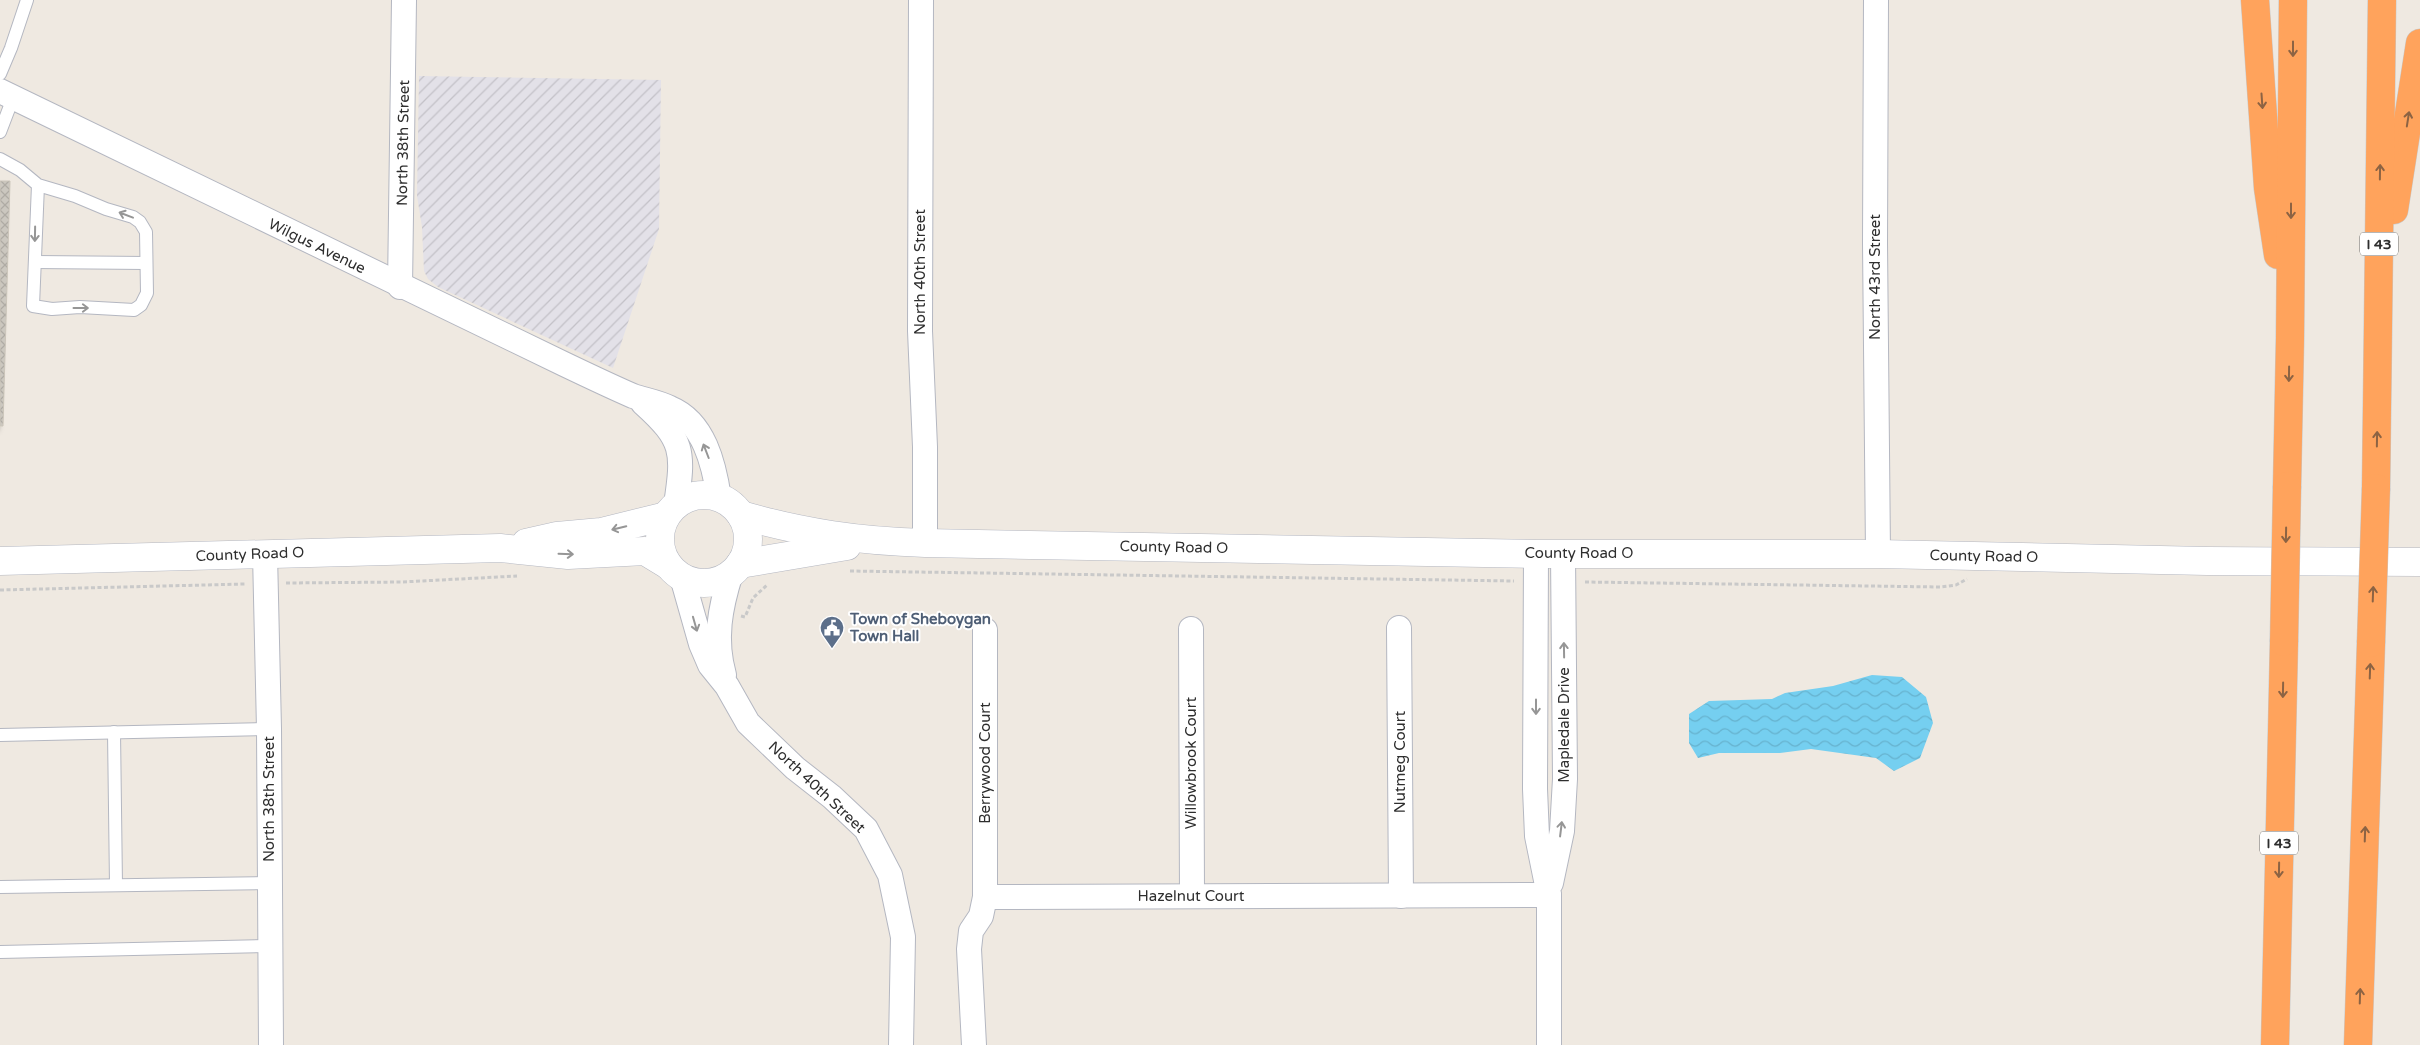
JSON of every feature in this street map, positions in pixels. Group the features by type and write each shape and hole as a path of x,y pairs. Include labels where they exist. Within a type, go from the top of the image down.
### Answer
{"highway":[{"path":"2255,0 2268,188 2290,339"},
{"name":"I 43","path":"2275,1045 2290,339 2293,0"},
{"name":"I 43","path":"2358,1045 2376,488 2382,0"},
{"path":"2378,340 2398,182 2420,43"}],"street":[{"name":"North 38th Street","path":"400,287 404,0"},
{"name":"North 40th Street","path":"920,0 920,331 925,447 925,543"},
{"name":"North 43rd Street","path":"1876,0 1875,243 1878,554"},
{"name":"Wilgus Avenue","path":"6,95 400,287 636,397 672,408 695,426 707,452 719,498"},
{"name":"Wilgus Avenue","path":"636,397 664,422 678,445 682,473 671,510"},
{"path":"727,686 720,660 718,634 720,613 735,569 746,552 748,539 746,527 741,515 731,504 719,498 704,495 689,498 671,510 661,528 660,541 675,571 694,582 707,583 719,580 735,569 874,542"},
{"name":"County Road O","path":"500,548 557,536 601,532 671,510"},
{"name":"County Road O","path":"741,515 792,529 874,542 1536,554 1878,554 2420,562"},
{"name":"County Road O","path":"0,561 500,548 568,555 646,551 675,571"},
{"name":"North 38th Street","path":"265,554 270,729 270,1045"},
{"name":"Mapledale Drive","path":"1536,554 1535,790 1537,836 1549,894"},
{"name":"Mapledale Drive","path":"1549,1045 1549,894 1562,831 1566,779 1563,554"},
{"name":"North 40th Street","path":"675,571 700,644 710,665 727,686 748,723 795,768 832,797 866,829 890,875 903,937 901,1045"},
{"name":"Nutmeg Court","path":"1399,628 1401,896"},
{"name":"Willowbrook Court","path":"1191,629 1192,896"},
{"name":"Berrywood Court","path":"985,630 985,897"},
{"name":"Hazelnut Court","path":"985,897 1549,894"},
{"path":"974,1045 969,950 971,931 981,916 985,897"}],"lane":[{"path":"0,74 27,0"},
{"path":"0,132 6,95"},
{"path":"0,159 20,170 38,185 133,217 140,222 146,232 147,293 141,305 134,310 80,307 52,309 33,306 38,185"},
{"path":"35,262 146,263"},
{"path":"0,735 270,729"},
{"path":"114,732 116,885"},
{"path":"0,887 269,883"},
{"path":"0,952 270,946"}],"path":[{"path":"1563,582 1940,587 1964,583 1977,556"},
{"path":"848,571 1536,581"},
{"path":"0,590 412,581 520,576"},
{"path":"720,613 746,616 753,598 774,580"}],"shaded area":[{"path":"419,76 661,80 659,229 613,368 438,287 428,279 424,271 422,227 417,196"}],"water":[{"path":"1872,675 1902,677 1926,697 1933,723 1920,758 1894,771 1876,758 1811,749 1780,753 1719,753 1698,758 1689,743 1689,714 1709,701 1772,699 1785,693 1833,686"}],"building":[{"path":"0,181 10,181 3,426 0,426"}],"place":[{"name":"Town of Sheboygan Town Hall","path":"832,649"}]}
